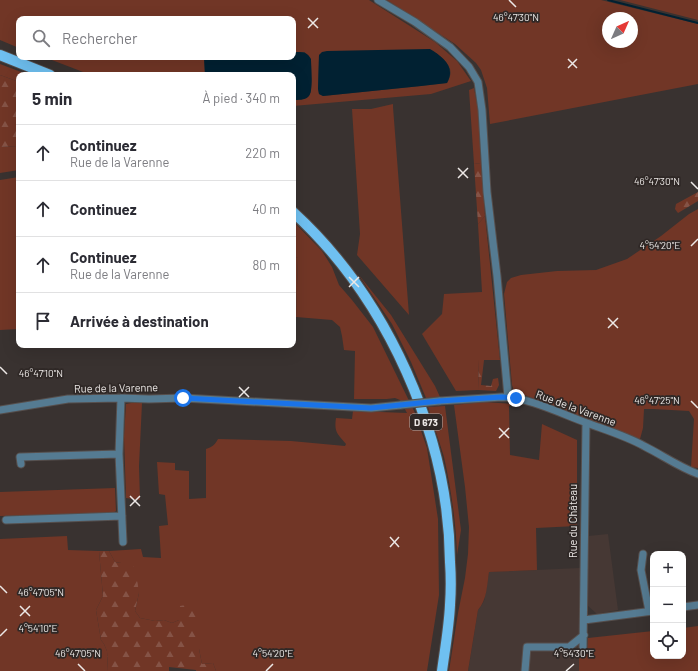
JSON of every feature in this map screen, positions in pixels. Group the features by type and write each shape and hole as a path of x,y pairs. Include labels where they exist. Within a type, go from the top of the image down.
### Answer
{"main road":[{"path":"0,55 42,72"},
{"name":"D 673","path":"296,215 328,247 370,305 388,335 409,377 430,433 442,485 448,525 450,561 450,605 442,671"}],"street":[{"path":"378,0 415,22 450,47 469,67 478,82 482,110 487,192 497,276 508,397"},
{"name":"Rue de la Varenne","path":"0,410 68,400 121,398 183,398 371,408 439,401 508,397 537,404 641,444 683,468 698,474"},
{"path":"121,398 119,454 123,542"},
{"name":"Rue du Château","path":"583,647 586,423"},
{"path":"21,464 20,457 119,454"},
{"path":"6,520 122,516"},
{"path":"643,554 641,570 650,607"},
{"path":"686,607 698,605"},
{"path":"584,620 650,611"},
{"path":"525,671 527,647 569,647 584,635"}],"shaded area":[{"path":"608,534 618,610 597,614 587,605 588,536"},
{"path":"580,568 579,671 468,671 478,610 484,601 489,572"}],"green space":[{"path":"0,0 369,0 435,42 457,61 471,81 431,94 296,106 296,100 306,98 311,92 305,52 296,52 296,16 16,16 16,47 0,40","holes":["436,53 446,62 450,69 450,78 447,83 323,96 319,94 319,55"]},
{"path":"387,0 601,0 698,24 698,84 490,124 487,88 481,70 476,63 455,44"},
{"path":"620,0 698,0 698,20"},
{"path":"52,60 204,60 205,72 83,72"},
{"path":"0,64 21,72 16,72 16,81 0,75"},
{"path":"0,75 16,81 16,146 0,147"},
{"path":"474,88 478,110 481,163 474,164 469,90"},
{"path":"393,104 409,315 357,255 360,234 352,109 371,109"},
{"path":"16,146 16,170 0,173 0,147"},
{"path":"481,163 485,216 478,224 474,164"},
{"path":"16,177 16,329 0,330 0,180"},
{"path":"698,192 698,201 678,213 675,209 676,204"},
{"path":"698,209 698,468 691,467 694,419 689,411 644,409 643,428 640,439 514,391 512,385 504,294 507,282 511,278 521,275 557,271 596,270 627,259"},
{"path":"485,216 500,360 479,360 478,390 456,391 422,334 442,314 444,294 482,292 478,224"},
{"path":"296,224 322,251 332,267 339,285 373,327 415,413 427,448 438,519 439,595 427,671 216,671 213,663 202,664 199,649 179,620 172,623 164,620 155,621 140,618 135,611 139,593 121,563 115,562 109,551 141,549 143,557 161,558 159,526 168,525 165,495 159,494 157,462 175,463 175,470 189,471 189,499 206,498 206,449 213,446 218,439 291,441 345,446 346,444 338,435 335,426 336,418 352,419 353,411 407,413 400,400 395,398 354,399 355,351 344,350 340,327 332,320 296,317 298,258 296,258"},
{"path":"296,258 298,258 296,317"},
{"path":"358,274 391,315 435,386 440,397 426,398 411,362 392,324"},
{"path":"479,360 484,360 481,385 491,386 493,379 498,378 499,385 496,391 478,390"},
{"path":"484,402 512,404 509,406 510,455 539,460 542,424 577,440 577,526 536,528 537,570 489,572 485,597 478,610 468,671 449,671 465,578 469,527 454,405"},
{"path":"142,403 139,466 140,500 126,498 124,436 126,404"},
{"path":"445,406 461,530 457,555 454,518 447,469 428,407"},
{"path":"115,488 116,511 111,514 0,516 0,492"},
{"path":"67,536 68,550 99,551 103,596 96,610 101,640 107,651 108,671 0,671 0,539"},
{"path":"99,551 109,551 115,562 121,563 126,558 132,562 136,572 139,593 135,611 140,618 155,621 164,620 172,623 179,620 180,606 191,604 197,616 199,649 202,664 213,663 216,671 196,671 169,667 169,671 108,671 107,651 101,640 96,610 103,596"},
{"path":"698,626 698,671 579,671 579,653 587,652 588,638 650,631 650,659 686,659 686,628"}],"water":[{"path":"430,49 439,55 449,67 450,72 447,83 323,96 319,94 319,55 322,52"},
{"path":"296,52 301,52 306,53 311,59 311,90 307,98 296,100 296,72 205,72 204,60 296,60"}],"waterway":[{"path":"608,0 698,23"}],"route":[{"path":"183,398 371,408 439,401 502,397 516,398"}]}
